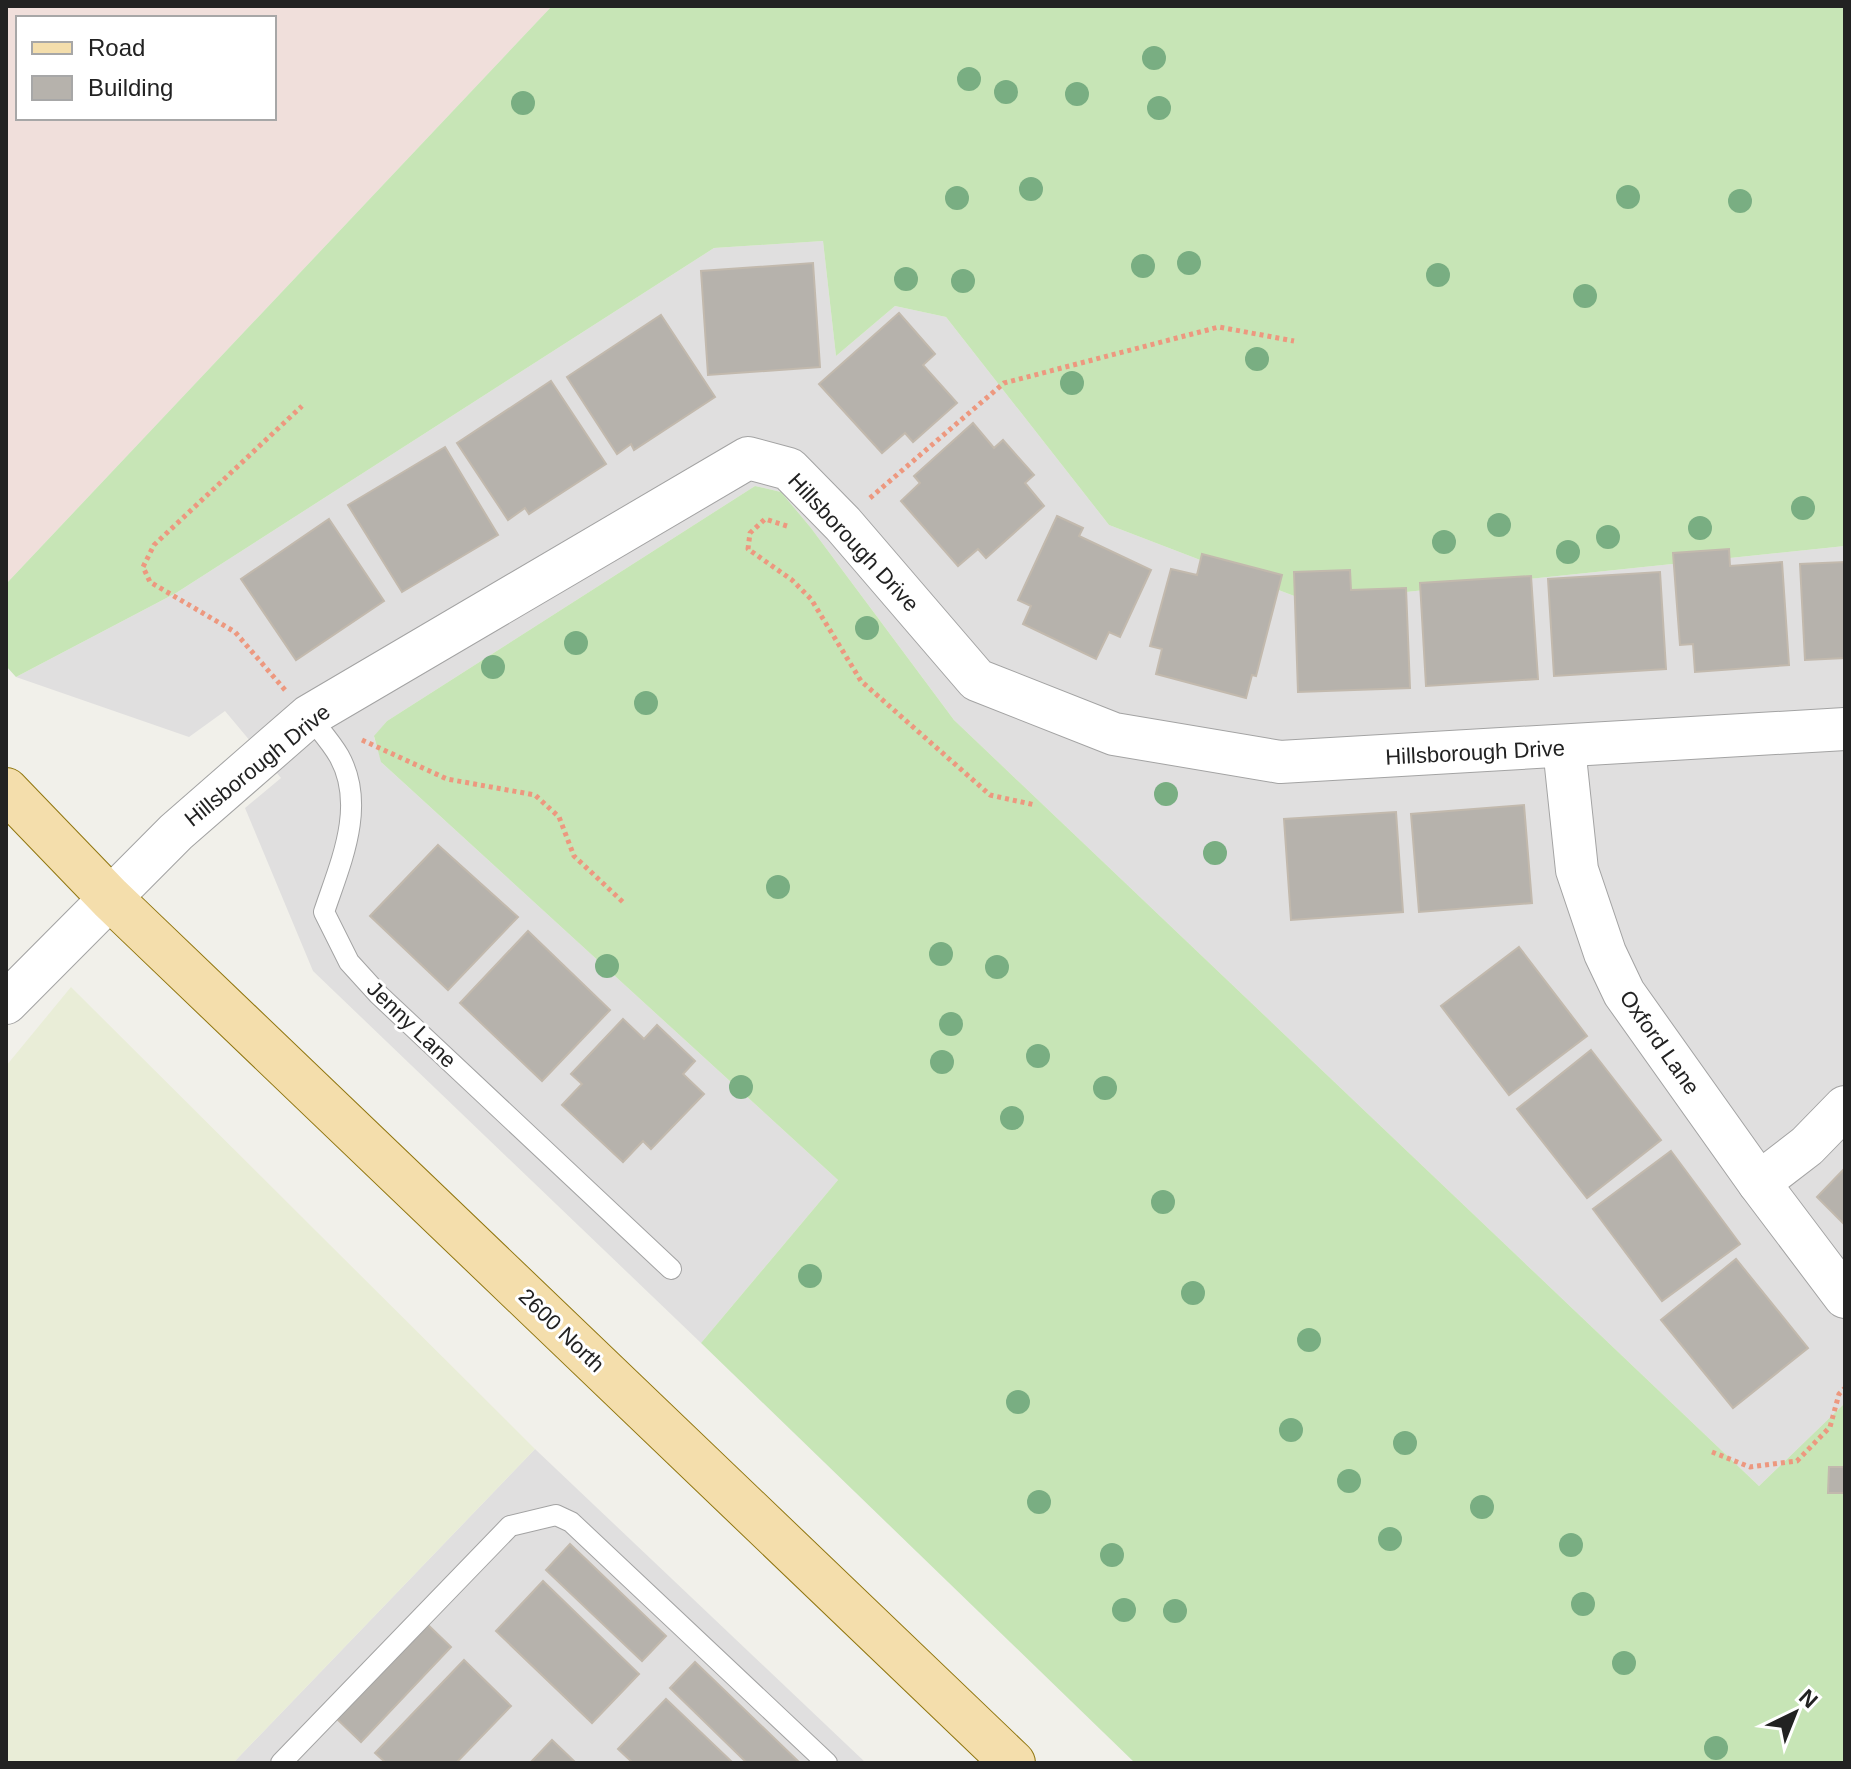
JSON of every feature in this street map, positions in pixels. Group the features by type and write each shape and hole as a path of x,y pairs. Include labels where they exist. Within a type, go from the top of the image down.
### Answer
{"main road":[{"name":"2600 North","path":"6,790 110,898 1013,1763"}],"street":[{"name":"Hillsborough Drive","path":"6,1003 176,832 309,716 748,458 789,469 843,524 977,680 1114,734 1280,762 1845,729"},
{"name":"Oxford Lane","path":"1564,747 1577,870 1605,953 1624,993 1759,1183 1845,1297"},
{"path":"1759,1183 1807,1146 1845,1107"}],"lane":[{"name":"Jenny Lane","path":"309,716 340,758 351,792 348,839 324,912 349,962 379,995 671,1269"},
{"path":"281,1763 510,1526 556,1515 571,1522 827,1763"}],"path":[{"path":"843,524 1004,383 1219,327 1294,341"},
{"path":"792,531 783,523 765,519 750,533 748,549 792,580 811,599 861,681 990,795 1035,805"},
{"path":"1712,1452 1750,1467 1797,1461 1830,1427 1839,1394 1845,1388"}],"shaded area":[{"path":"6,6 552,6 6,584"},
{"path":"823,241 836,356 895,306 946,317 1109,525 1310,602 1845,546 1845,1403 1759,1486 954,720 781,492 755,486 387,721 374,737 382,763 838,1180 701,1343 313,971 245,808 281,778 225,711 189,737 16,677 176,593 714,248"},
{"path":"535,1449 866,1763 233,1763"}],"green space":[{"path":"552,6 1845,6 1845,546 1310,602 1109,525 946,317 895,306 836,356 823,241 714,248 176,593 16,677 6,666 6,584"},
{"path":"755,486 781,492 954,720 1759,1486 1845,1403 1845,1763 1135,1763 701,1343 838,1180 381,762 374,736 387,721"},
{"path":"71,987 535,1449 233,1763 6,1763 6,1066"}],"building":[{"path":"813,263 820,367 708,375 701,271"},
{"path":"899,313 935,354 923,365 957,403 913,442 905,433 882,453 819,384"},
{"path":"661,315 715,397 634,450 631,444 617,454 567,377"},
{"path":"551,381 606,464 529,514 525,508 508,520 457,443"},
{"path":"973,423 994,448 1003,440 1034,475 1025,483 1044,506 986,558 978,549 958,566 901,501 920,483 914,476"},
{"path":"445,447 498,535 402,592 348,505"},
{"path":"1057,516 1083,528 1079,536 1151,570 1120,637 1109,632 1096,659 1023,624 1031,606 1018,600"},
{"path":"329,519 384,601 296,660 241,579"},
{"path":"1729,549 1730,566 1782,562 1789,665 1695,672 1693,644 1680,645 1673,553"},
{"path":"1202,554 1282,575 1256,676 1252,675 1246,698 1156,674 1162,649 1150,646 1171,569 1197,575"},
{"path":"1845,562 1845,658 1805,660 1800,564"},
{"path":"1350,570 1351,590 1406,588 1410,688 1298,692 1294,572"},
{"path":"1660,572 1666,669 1554,676 1548,579"},
{"path":"1531,576 1538,679 1426,686 1420,583"},
{"path":"1524,805 1532,903 1419,912 1411,814"},
{"path":"1396,812 1403,912 1291,920 1284,819"},
{"path":"438,845 518,917 448,990 370,916"},
{"path":"528,931 610,1010 542,1081 460,1003"},
{"path":"1519,947 1587,1036 1509,1095 1441,1006"},
{"path":"623,1019 644,1039 657,1025 695,1061 683,1074 704,1094 651,1149 643,1141 623,1162 562,1105 582,1084 571,1074"},
{"path":"1591,1050 1661,1140 1587,1198 1517,1109"},
{"path":"1671,1151 1740,1244 1662,1301 1593,1209"},
{"path":"1845,1168 1845,1225 1817,1197"},
{"path":"1736,1259 1808,1348 1733,1408 1661,1320"},
{"path":"1829,1467 1845,1467 1845,1493 1828,1493"},
{"path":"570,1544 666,1636 642,1661 546,1570"},
{"path":"543,1581 639,1674 592,1723 496,1631"},
{"path":"426,1623 451,1647 361,1742 336,1718"},
{"path":"464,1660 511,1706 456,1763 386,1763 375,1753"},
{"path":"695,1662 800,1763 747,1763 670,1688"},
{"path":"666,1699 733,1763 633,1763 618,1749"},
{"path":"552,1740 576,1763 530,1763"}]}
